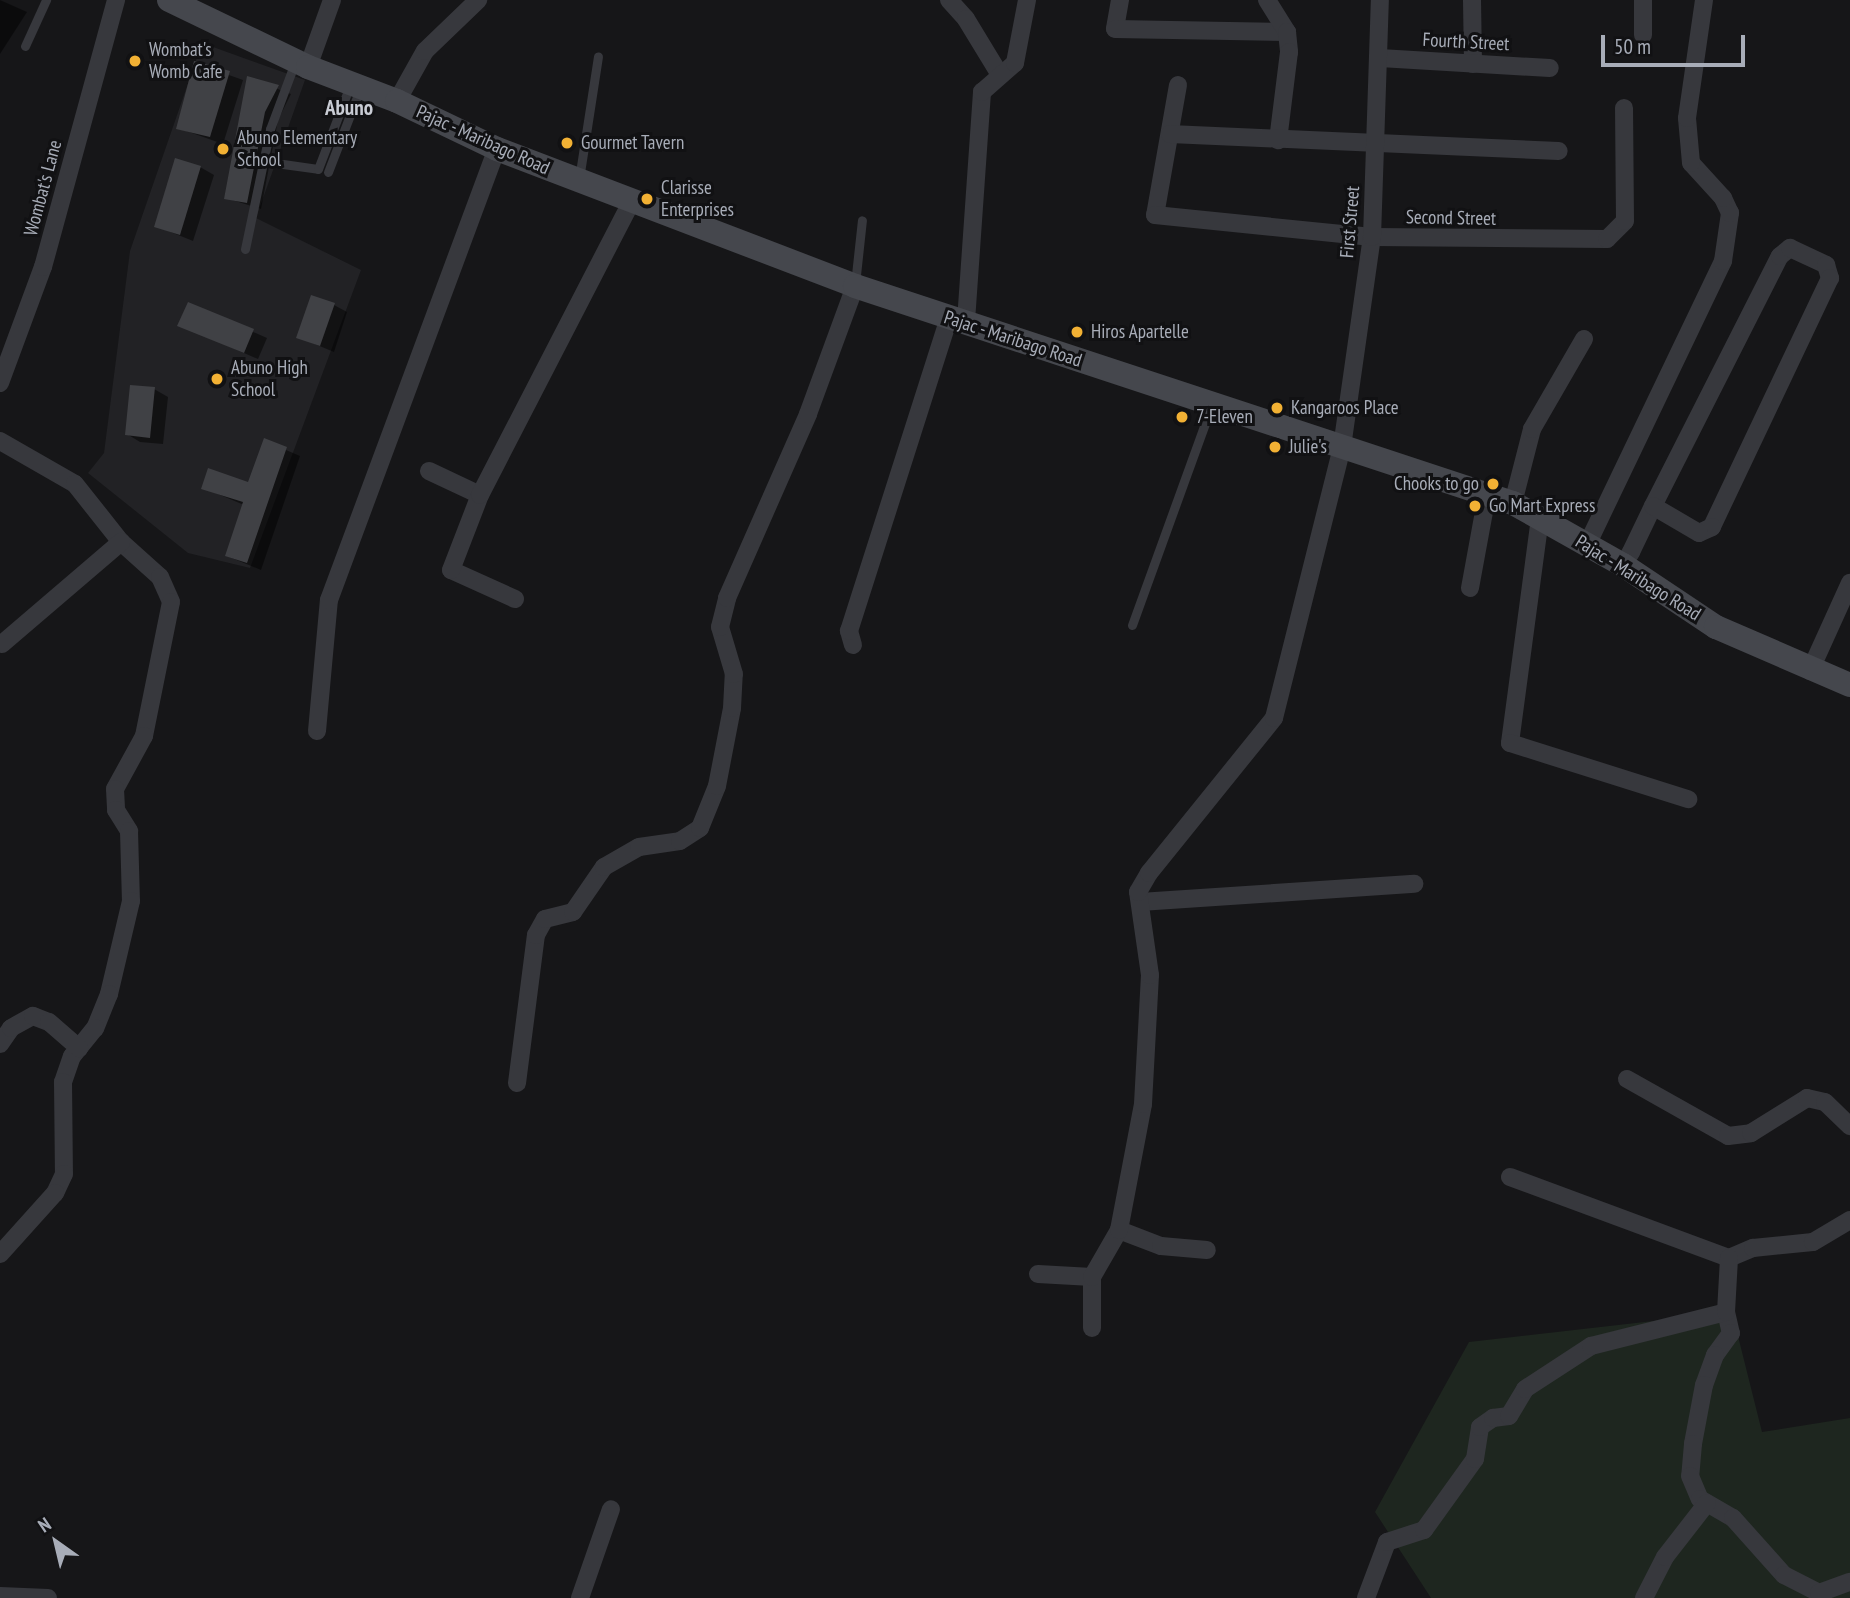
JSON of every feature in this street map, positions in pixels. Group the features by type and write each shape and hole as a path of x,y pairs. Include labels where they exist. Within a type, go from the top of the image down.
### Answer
{"street":[{"name":"Wombat's Lane","path":"0,383 43,267 116,0"},
{"path":"302,64 332,0"},
{"path":"397,101 425,51 478,0"},
{"path":"949,0 966,19 1000,75"},
{"path":"853,645 849,631 958,319 982,92 1018,55 1027,0"},
{"path":"1120,0 1115,29 1287,32"},
{"path":"1267,0 1287,32 1289,52 1279,140"},
{"path":"1472,0 1473,64"},
{"path":"1643,0 1643,35"},
{"path":"1587,545 1723,261 1730,213 1723,198 1691,163 1687,117 1704,0"},
{"name":"Pajac - Maribago Road","path":"176,2 302,64 397,101 497,149 855,286 1513,503 1623,565 1716,627 1810,671 1850,685"},
{"name":"First Street","path":"1140,902 1138,892 1149,873 1274,718 1342,447 1372,237 1380,58 1377,4"},
{"name":"Fourth Street","path":"1380,58 1550,68"},
{"path":"1178,85 1170,134 1378,145 1559,150"},
{"name":"Second Street","path":"1170,134 1155,215 1372,237 1607,239 1625,221 1624,108"},
{"path":"317,731 328,600 497,149"},
{"path":"515,599 451,570 480,495 631,202"},
{"path":"1623,565 1780,256 1790,248 1826,265 1830,278 1712,527 1699,533 1653,506"},
{"path":"517,1083 536,935 545,919 573,912 604,867 639,847 680,841 700,828 717,786 733,697 734,674 720,627 725,608 808,414 855,286"},
{"path":"1513,503 1532,429 1584,338"},
{"path":"0,441 75,484 121,541 160,577 171,602 144,736 115,789 116,810 129,831 131,901 109,994 94,1028 79,1048 63,1083 64,1174 55,1193 0,1254"},
{"path":"429,471 480,495"},
{"path":"1471,588 1487,495"},
{"path":"1540,518 1510,743 1688,799"},
{"path":"2,644 121,541"},
{"path":"1810,671 1850,583"},
{"path":"1093,1328 1092,1277 1119,1230 1143,1104 1150,1029 1150,975 1140,902 1414,884"},
{"path":"0,1044 11,1028 33,1016 49,1022 79,1048"},
{"path":"1627,1079 1728,1136 1751,1133 1807,1098 1825,1102 1850,1126"},
{"path":"1510,1177 1729,1258 1753,1248 1813,1242 1850,1220"},
{"path":"1119,1230 1161,1246 1207,1250"},
{"path":"1729,1258 1726,1312 1731,1334 1715,1355 1704,1385 1702,1416 1693,1444 1690,1475 1700,1499 1733,1518 1784,1575 1819,1594 1850,1582"},
{"path":"1038,1274 1092,1277"},
{"path":"1366,1598 1387,1542 1424,1530 1475,1459 1480,1427 1509,1416 1525,1389 1591,1346 1726,1312"},
{"path":"1644,1598 1665,1557 1707,1503"},
{"path":"580,1598 611,1509"},
{"path":"0,1596 48,1598"}],"lane":[{"path":"25,46 46,0"},
{"path":"578,181 598,56"},
{"path":"245,249 270,129 302,64"},
{"path":"283,164 318,169 356,86"},
{"path":"328,172 356,86"},
{"path":"855,286 862,220"},
{"path":"1132,625 1212,404"}],"shaded area":[{"name":"Abuno High School","path":"202,43 305,80 256,218 361,270 250,568 188,553 88,473 104,453 130,251"},
{"path":"1732,1312 1762,1432 1850,1418 1850,1598 1431,1598 1375,1512 1469,1342"}],"building":[{"path":"194,61 230,71 210,137 176,129"},
{"path":"247,76 279,85 265,112 247,203 224,199"},
{"path":"175,158 201,166 180,235 154,227"},
{"path":"311,295 335,303 320,346 296,338"},
{"path":"188,302 254,329 244,353 177,326"},
{"path":"130,385 155,387 150,438 125,435"},
{"path":"264,438 287,447 247,563 225,556 243,502 201,489 208,468 248,482"}],"place":[{"name":"Wombat's Womb Cafe","path":"135,61"},
{"name":"Gourmet Tavern","path":"567,143"},
{"name":"Abuno Elementary School","path":"223,149"},
{"name":"Clarisse Enterprises","path":"647,199"},
{"name":"Hiros Apartelle","path":"1077,332"},
{"name":"Abuno High School","path":"217,379"},
{"name":"Kangaroos Place","path":"1277,408"},
{"name":"7-Eleven","path":"1182,417"},
{"name":"Julie's","path":"1275,447"},
{"name":"Chooks to go","path":"1493,484"},
{"name":"Go Mart Express","path":"1475,506"}],"district":[{"name":"Abuno","path":"349,108"}]}
